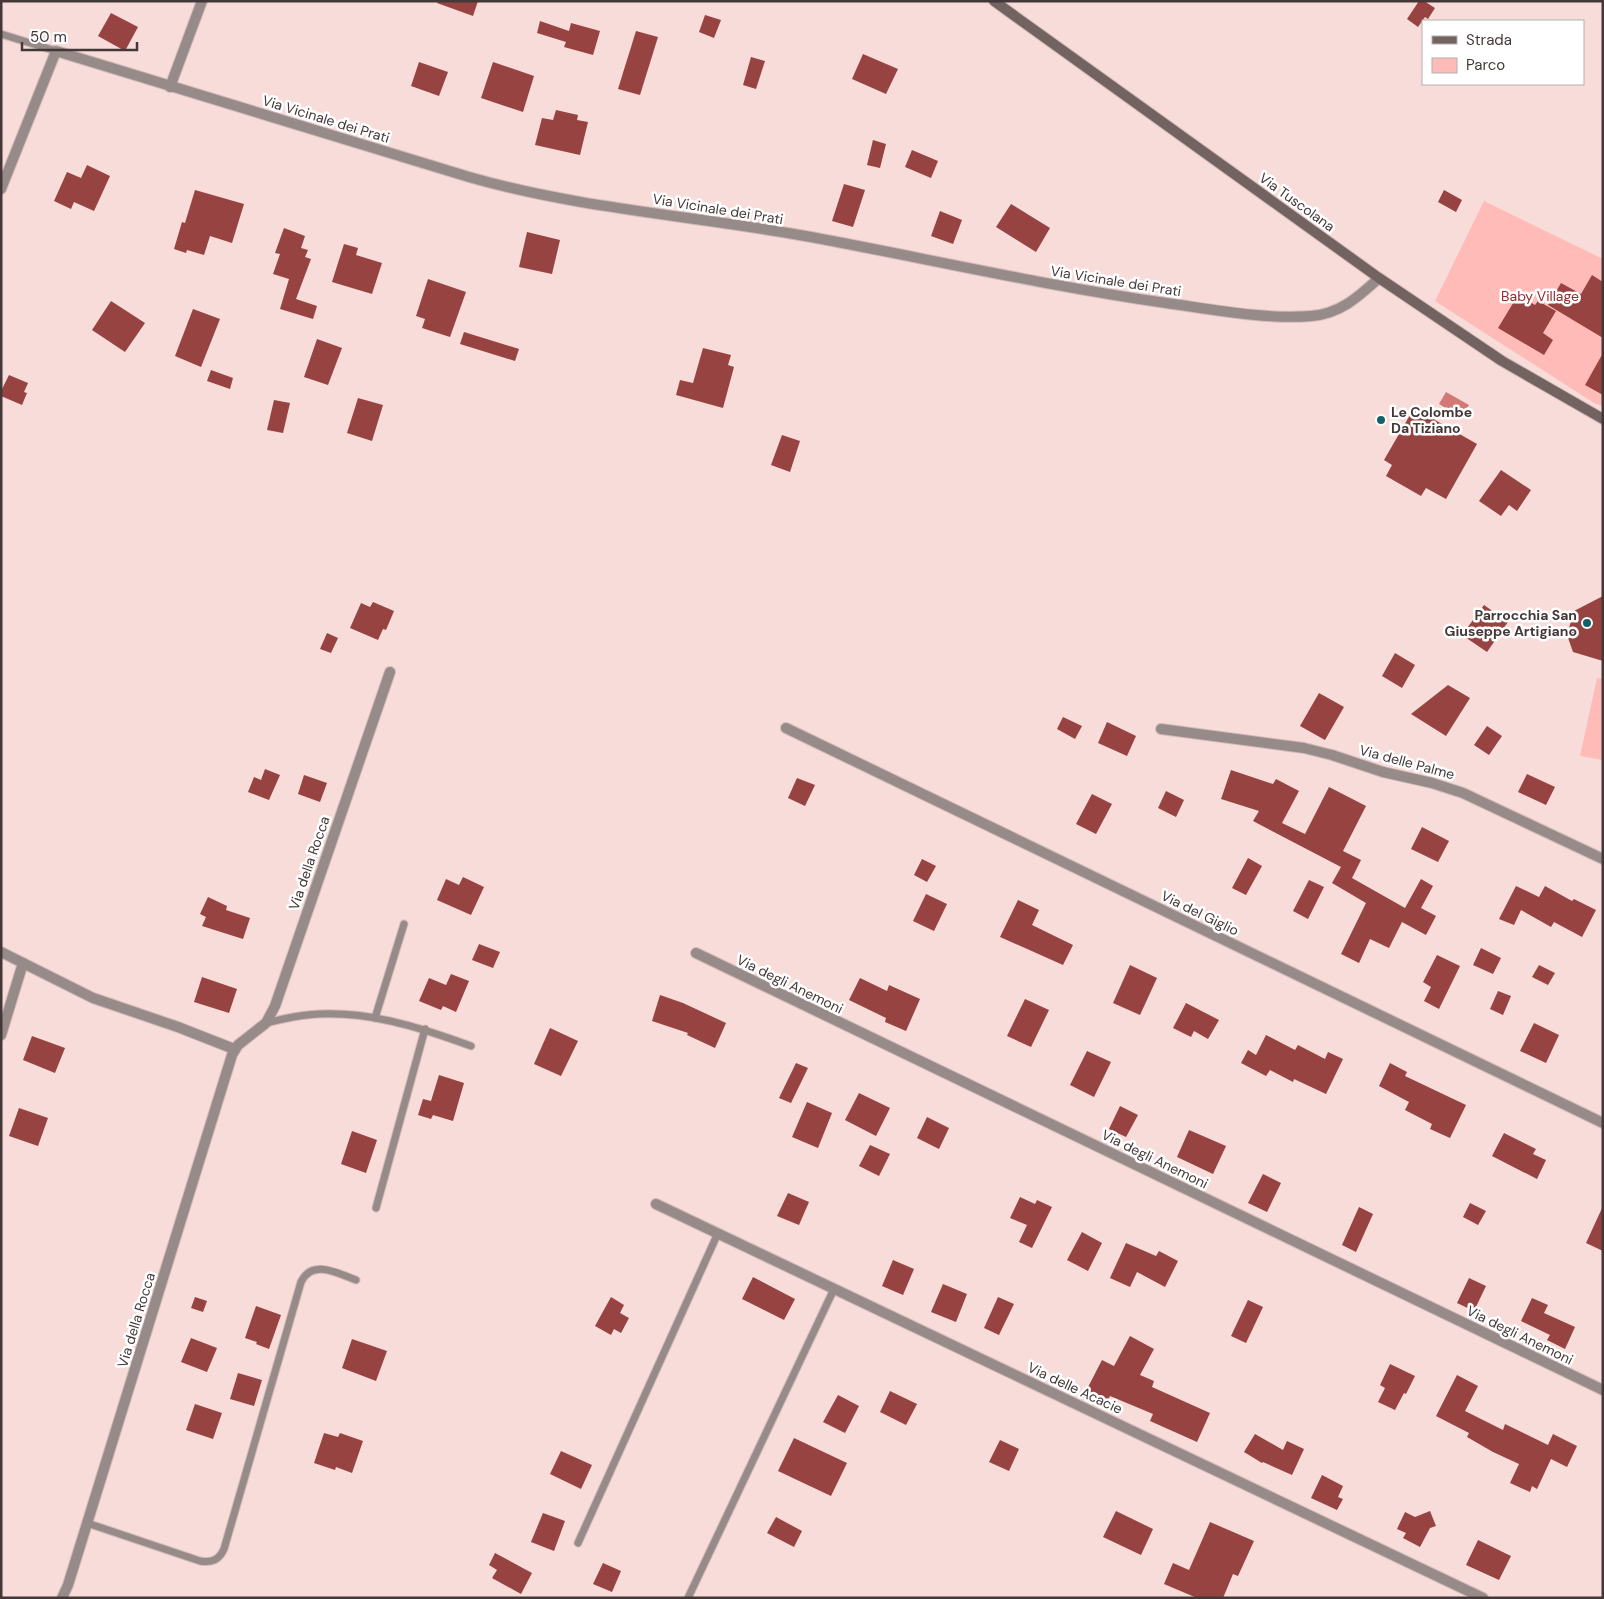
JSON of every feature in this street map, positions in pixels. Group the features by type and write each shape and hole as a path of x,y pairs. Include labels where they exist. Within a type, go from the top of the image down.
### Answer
{"main road":[{"name":"Via Tuscolana","path":"994,1 1379,278 1492,355 1598,414 1603,419"}],"street":[{"path":"170,87 202,1"},
{"path":"1,189 56,51"},
{"name":"Via Vicinale dei Prati","path":"56,51 474,178 518,189 566,199 809,237 998,275 1128,298 1248,313 1306,316 1327,313 1341,308 1356,299 1379,278"},
{"name":"Via della Rocca","path":"62,1598 68,1585 234,1049 242,1040 258,1031 266,1023 275,1006 390,672"},
{"name":"Via del Giglio","path":"786,728 1603,1123"},
{"name":"Via delle Palme","path":"1161,729 1294,746 1332,755 1383,772 1445,786 1603,859"},
{"path":"1,952 93,998 178,1027 234,1049"},
{"name":"Via degli Anemoni","path":"696,953 1603,1390"},
{"path":"1,1035 23,963"},
{"name":"Via delle Acacie","path":"656,1204 1483,1598"}],"lane":[{"path":"1,34 56,51"},
{"path":"375,1018 404,924"},
{"path":"266,1023 296,1016 320,1014 349,1015 375,1018 425,1029 472,1046"},
{"path":"376,1208 425,1029"},
{"path":"578,1543 718,1233"},
{"path":"87,1523 200,1561 210,1562 220,1557 303,1277 312,1270 324,1269 356,1280"},
{"path":"688,1598 834,1289"}],"green space":[{"name":"Baby Village","path":"1484,201 1603,259 1603,406 1594,403 1435,301"},
{"path":"1597,678 1603,679 1603,760 1580,756"}],"shaded area":[{"path":"1446,392 1469,405 1461,417 1439,404"}],"building":[{"path":"438,1 478,1 473,16 437,3"},
{"path":"1419,1 1424,1 1435,8 1428,19 1425,17 1418,27 1407,19"},
{"path":"111,13 138,27 125,51 98,36"},
{"path":"705,15 721,20 714,38 699,32"},
{"path":"540,21 569,31 571,23 600,31 593,55 564,47 566,42 537,33"},
{"path":"636,31 658,37 640,95 618,89"},
{"path":"863,54 898,69 886,94 852,79"},
{"path":"751,57 765,61 756,89 743,85"},
{"path":"419,62 448,72 439,96 411,86"},
{"path":"493,62 534,76 523,112 481,98"},
{"path":"556,110 578,115 577,120 588,122 580,155 535,145 542,118 553,120"},
{"path":"873,140 886,144 880,168 867,165"},
{"path":"912,150 938,161 931,178 905,167"},
{"path":"87,165 110,176 94,211 74,202 71,209 54,201 67,172 81,178"},
{"path":"844,184 865,190 853,227 832,221"},
{"path":"195,190 244,204 232,243 210,236 204,255 187,250 186,253 174,249 182,222 185,223"},
{"path":"1444,190 1462,200 1456,212 1438,202"},
{"path":"1011,204 1050,228 1036,252 996,227"},
{"path":"940,211 962,220 953,244 931,236"},
{"path":"284,228 305,236 301,248 308,250 305,257 311,259 296,299 317,306 313,319 280,309 289,279 273,274 280,254 275,253"},
{"path":"527,232 560,240 552,274 519,267"},
{"path":"344,244 358,248 356,255 382,263 372,294 332,282"},
{"path":"1592,275 1603,282 1603,338 1548,305 1561,283 1581,294"},
{"path":"428,279 466,292 450,337 422,328 425,319 416,316"},
{"path":"1518,295 1535,305 1538,301 1556,311 1543,333 1553,340 1544,355 1498,328"},
{"path":"111,301 145,323 125,352 92,330"},
{"path":"193,309 220,319 201,367 175,356"},
{"path":"464,332 519,349 515,361 460,344"},
{"path":"317,339 342,348 328,385 304,377"},
{"path":"703,348 731,355 728,365 734,367 723,408 676,395 680,380 693,383"},
{"path":"1603,353 1603,395 1585,385"},
{"path":"211,370 233,378 230,389 207,381"},
{"path":"9,375 28,383 24,392 27,393 22,405 1,396 1,391"},
{"path":"358,398 383,405 372,441 347,433"},
{"path":"274,400 290,403 283,433 267,430"},
{"path":"1414,408 1477,444 1446,499 1426,488 1421,496 1386,476 1392,465 1384,460"},
{"path":"782,435 800,441 790,472 771,465"},
{"path":"1501,470 1531,490 1517,511 1509,505 1501,516 1479,501"},
{"name":"Parrocchia San Giuseppe Artigiano","path":"1603,596 1603,661 1573,652 1567,635 1574,611"},
{"path":"373,602 394,611 386,630 383,629 378,640 350,628 361,603 370,607"},
{"path":"1484,605 1508,622 1487,652 1462,635"},
{"path":"327,633 338,638 331,653 320,649"},
{"path":"1395,653 1415,665 1402,688 1382,676"},
{"path":"1448,685 1470,698 1446,736 1411,714"},
{"path":"1319,693 1344,707 1325,740 1300,726"},
{"path":"1063,717 1082,726 1075,739 1057,729"},
{"path":"1107,722 1136,736 1127,756 1098,743"},
{"path":"1487,726 1502,736 1489,755 1474,745"},
{"path":"265,769 280,775 269,800 248,792 254,777 261,780"},
{"path":"1231,770 1273,784 1276,779 1299,791 1282,823 1305,834 1329,787 1366,806 1343,851 1361,860 1352,878 1405,908 1421,879 1433,886 1421,908 1436,916 1426,935 1402,922 1389,948 1370,939 1359,963 1341,954 1366,903 1332,883 1341,867 1253,821 1259,811 1221,799"},
{"path":"1527,774 1555,787 1546,805 1518,792"},
{"path":"304,775 327,783 320,802 298,794"},
{"path":"797,778 815,785 805,806 788,798"},
{"path":"1166,791 1184,800 1176,817 1158,808"},
{"path":"1092,794 1112,804 1096,834 1076,824"},
{"path":"1422,827 1449,841 1438,862 1411,849"},
{"path":"1248,858 1262,866 1246,895 1232,888"},
{"path":"922,859 936,866 927,882 914,875"},
{"path":"463,877 484,887 471,915 437,900 446,879 459,885"},
{"path":"1309,880 1324,887 1308,919 1293,911"},
{"path":"1516,886 1539,897 1545,886 1572,901 1574,899 1596,910 1582,937 1554,922 1551,927 1521,910 1514,925 1499,919"},
{"path":"926,894 947,904 934,931 913,921"},
{"path":"208,897 227,906 226,910 250,918 243,939 202,926 206,917 200,914"},
{"path":"1018,900 1039,910 1032,925 1073,945 1063,965 1000,937"},
{"path":"479,944 500,952 493,968 472,960"},
{"path":"1481,948 1501,958 1493,974 1473,965"},
{"path":"1437,955 1460,966 1439,1009 1424,1001 1431,987 1423,982"},
{"path":"1130,965 1157,978 1140,1015 1113,1003"},
{"path":"1539,965 1555,973 1548,985 1532,977"},
{"path":"451,974 469,981 456,1012 443,1006 441,1010 419,1001 429,978 446,985"},
{"path":"202,977 237,989 229,1013 194,1002"},
{"path":"860,978 887,991 889,985 920,999 906,1031 885,1022 886,1018 849,1000"},
{"path":"1498,991 1511,996 1503,1015 1490,1009"},
{"path":"660,995 683,1003 726,1023 715,1048 687,1035 688,1033 652,1021"},
{"path":"1025,999 1049,1010 1031,1047 1007,1036"},
{"path":"1186,1003 1219,1020 1208,1039 1194,1031 1191,1037 1173,1028"},
{"path":"1534,1023 1559,1035 1546,1063 1520,1051"},
{"path":"550,1028 578,1041 561,1076 534,1064"},
{"path":"1266,1035 1295,1050 1298,1045 1325,1059 1328,1052 1343,1059 1326,1094 1294,1079 1293,1082 1270,1070 1266,1076 1241,1063 1248,1050 1256,1055"},
{"path":"32,1036 65,1048 55,1073 23,1060"},
{"path":"1087,1051 1111,1062 1094,1097 1070,1085"},
{"path":"796,1063 808,1068 791,1103 779,1098"},
{"path":"1390,1063 1407,1072 1405,1076 1466,1105 1450,1138 1430,1129 1432,1124 1405,1110 1409,1102 1379,1086"},
{"path":"439,1075 464,1083 453,1121 433,1115 431,1119 418,1115 423,1099 431,1101"},
{"path":"859,1093 890,1108 876,1136 845,1120"},
{"path":"807,1102 832,1113 818,1148 792,1137"},
{"path":"1120,1106 1138,1115 1126,1137 1109,1129"},
{"path":"19,1108 48,1118 38,1146 9,1136"},
{"path":"927,1117 949,1128 939,1149 917,1138"},
{"path":"1189,1130 1226,1146 1213,1174 1177,1157"},
{"path":"352,1131 377,1140 366,1173 341,1164"},
{"path":"1504,1133 1536,1149 1533,1154 1546,1160 1537,1179 1492,1156"},
{"path":"870,1145 890,1154 879,1176 859,1166"},
{"path":"1263,1174 1281,1183 1267,1212 1248,1203"},
{"path":"788,1193 809,1202 799,1225 777,1216"},
{"path":"1020,1197 1035,1204 1037,1200 1052,1207 1032,1248 1019,1242 1027,1225 1010,1218"},
{"path":"1470,1203 1486,1211 1478,1225 1463,1217"},
{"path":"1603,1206 1603,1251 1586,1243"},
{"path":"1359,1207 1373,1214 1356,1252 1342,1245"},
{"path":"1082,1232 1102,1243 1088,1271 1067,1260"},
{"path":"1126,1243 1156,1256 1159,1251 1178,1261 1165,1287 1137,1272 1130,1287 1110,1278"},
{"path":"893,1260 914,1269 903,1295 882,1286"},
{"path":"753,1277 795,1299 784,1320 742,1299"},
{"path":"1469,1278 1486,1286 1474,1311 1457,1303"},
{"path":"943,1284 967,1294 956,1322 931,1312"},
{"path":"195,1297 207,1301 203,1312 191,1308"},
{"path":"611,1297 624,1305 620,1313 629,1318 621,1333 614,1329 611,1335 595,1326"},
{"path":"998,1297 1014,1304 999,1335 984,1328"},
{"path":"1532,1298 1548,1305 1544,1313 1575,1327 1565,1349 1547,1340 1550,1335 1521,1321"},
{"path":"1248,1300 1263,1307 1246,1343 1231,1336"},
{"path":"256,1306 281,1315 269,1349 245,1338"},
{"path":"1130,1336 1154,1349 1140,1375 1154,1381 1152,1387 1210,1413 1197,1442 1150,1421 1153,1414 1110,1396 1106,1404 1085,1393 1102,1360 1114,1366"},
{"path":"191,1338 217,1348 207,1372 181,1362"},
{"path":"352,1339 387,1351 376,1381 342,1368"},
{"path":"1390,1364 1415,1376 1395,1410 1378,1402 1385,1388 1380,1385"},
{"path":"238,1373 262,1380 254,1406 230,1399"},
{"path":"1457,1375 1478,1386 1465,1411 1503,1430 1505,1424 1548,1445 1553,1434 1577,1446 1567,1467 1551,1459 1537,1489 1532,1486 1530,1492 1510,1483 1519,1464 1467,1437 1469,1433 1436,1416"},
{"path":"890,1391 917,1404 906,1425 880,1412"},
{"path":"838,1395 859,1406 845,1433 823,1422"},
{"path":"195,1404 222,1413 213,1439 186,1430"},
{"path":"324,1433 338,1437 340,1433 363,1441 352,1473 336,1467 335,1470 314,1463"},
{"path":"1255,1434 1283,1450 1287,1441 1304,1449 1292,1475 1262,1463 1244,1452"},
{"path":"794,1438 847,1463 831,1496 778,1471"},
{"path":"1000,1440 1019,1449 1009,1471 989,1462"},
{"path":"561,1451 592,1465 581,1489 550,1474"},
{"path":"1322,1475 1343,1486 1338,1497 1343,1499 1337,1510 1311,1498"},
{"path":"1116,1511 1153,1529 1141,1555 1103,1537"},
{"path":"1430,1511 1436,1526 1430,1528 1420,1547 1403,1538 1406,1533 1397,1529 1405,1512 1415,1517"},
{"path":"543,1513 565,1521 554,1551 531,1542"},
{"path":"776,1517 802,1531 794,1547 767,1533"},
{"path":"1210,1522 1254,1541 1238,1576 1233,1574 1223,1598 1197,1598 1164,1584 1173,1563 1189,1570"},
{"path":"1478,1540 1511,1556 1499,1580 1466,1565"},
{"path":"495,1553 532,1573 521,1594 492,1578 497,1570 489,1565"},
{"path":"603,1563 621,1571 612,1592 593,1584"}],"place":[{"name":"Le Colombe Da Tiziano","path":"1381,420"},
{"name":"Parrocchia San Giuseppe Artigiano","path":"1587,623"}]}
